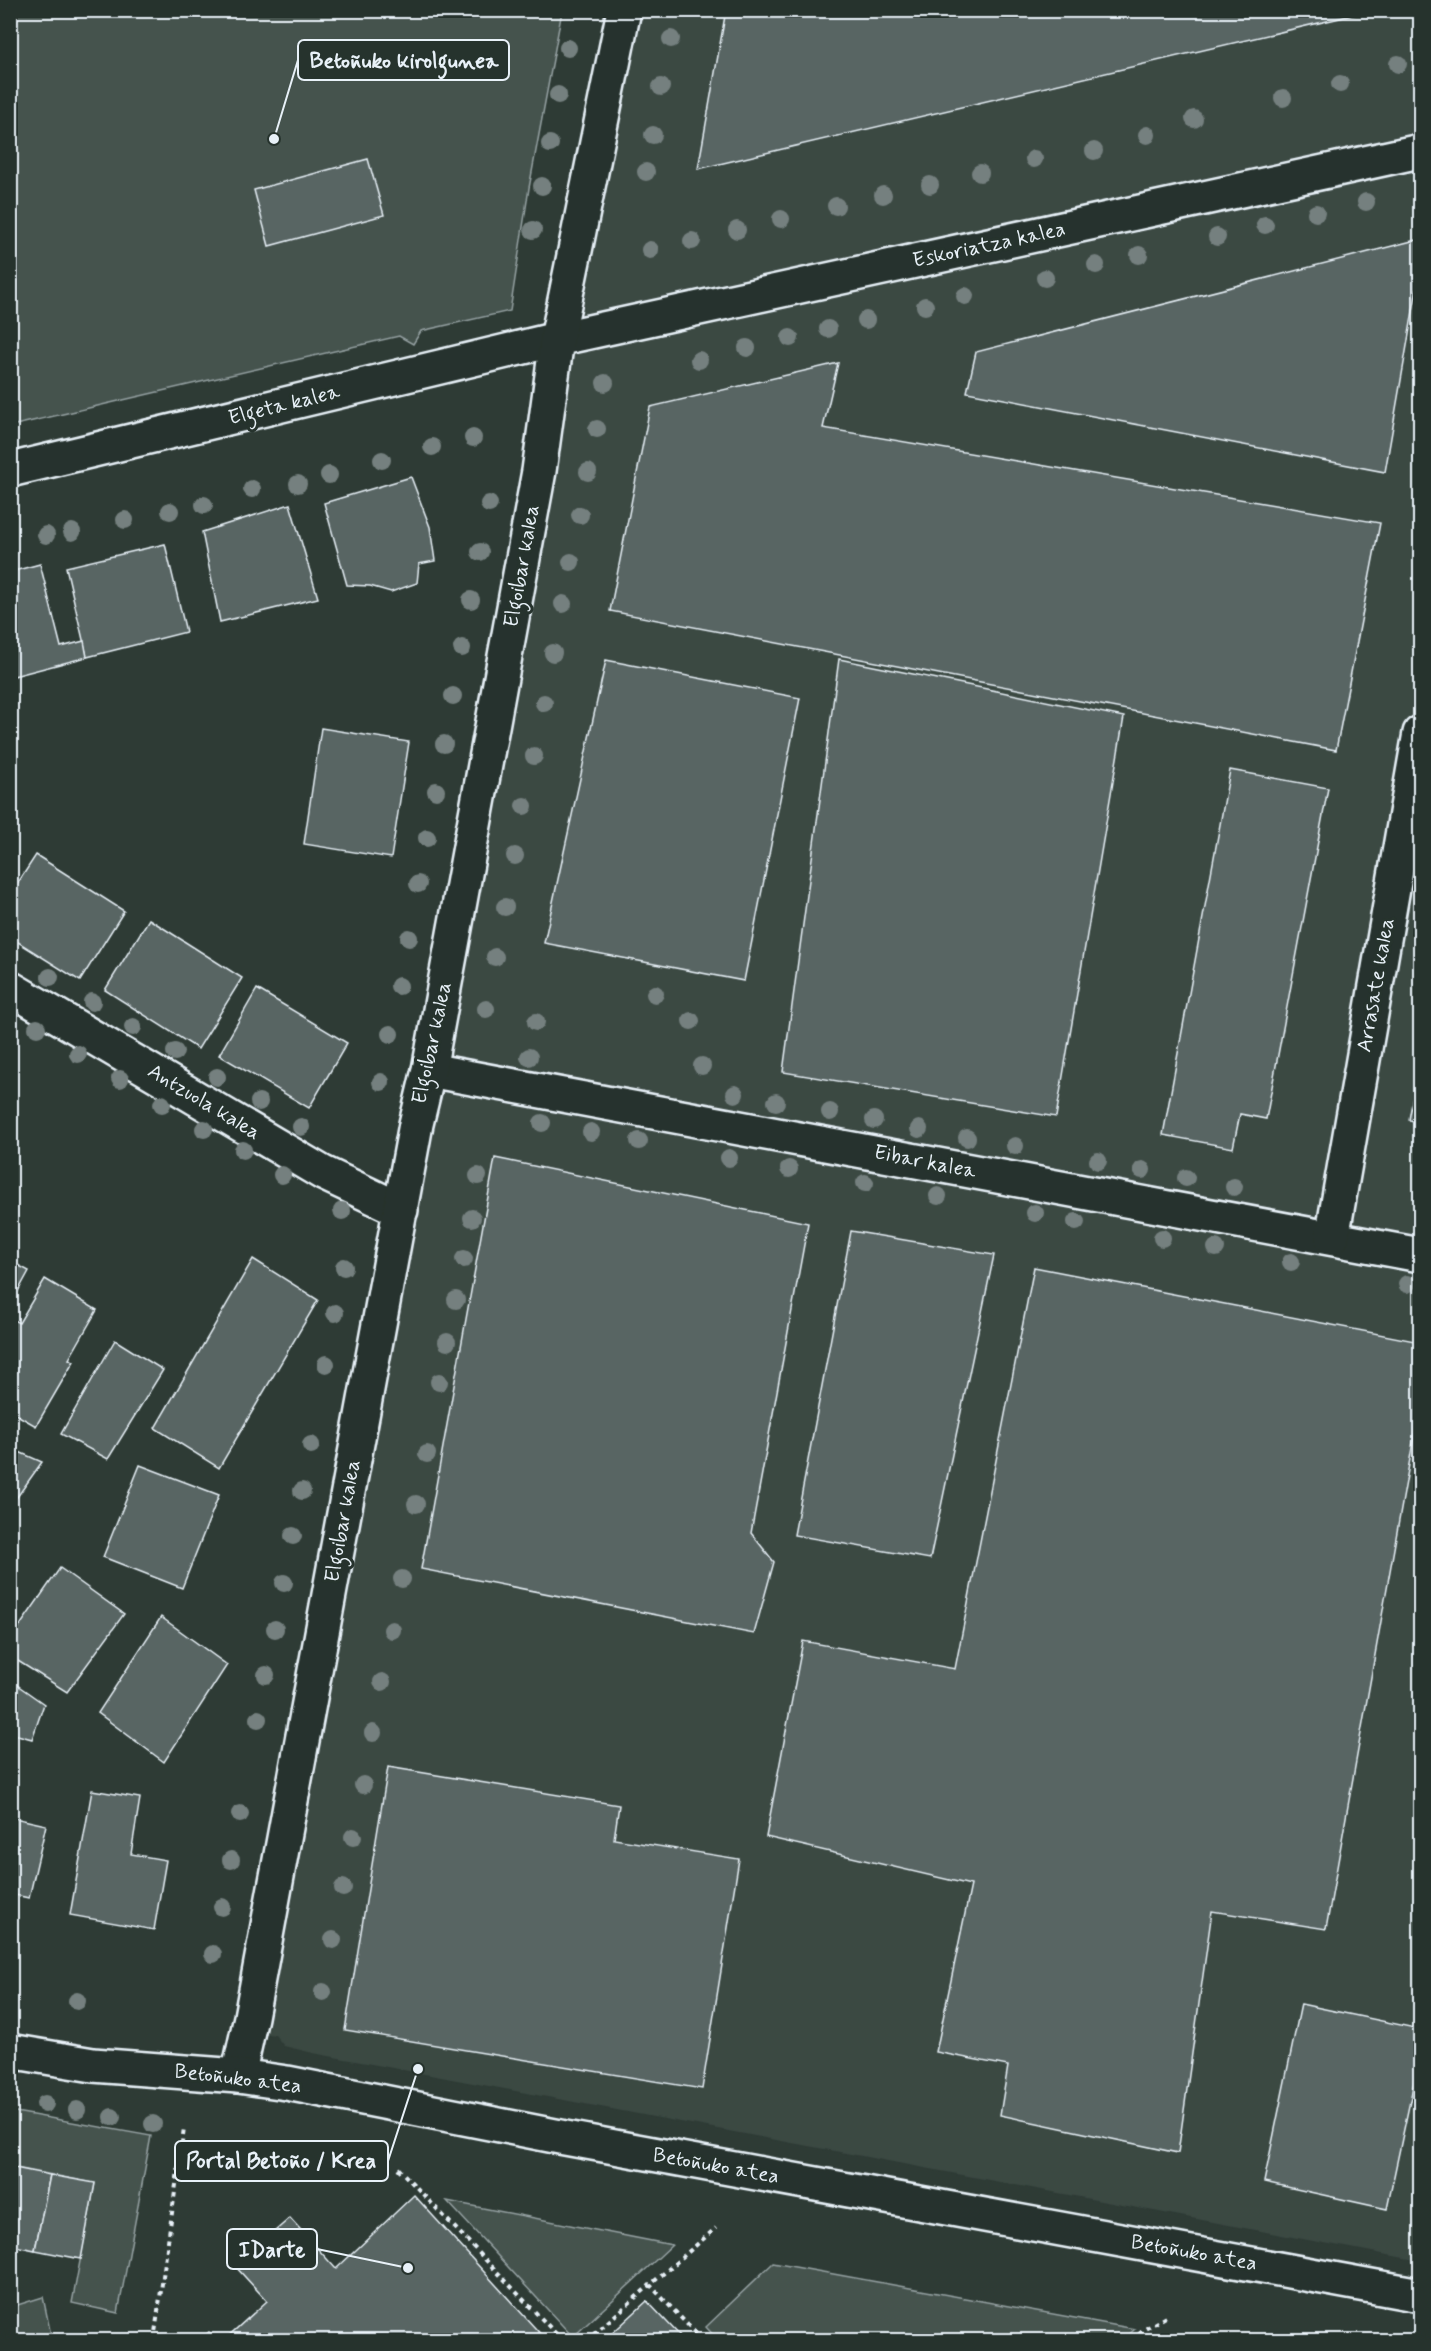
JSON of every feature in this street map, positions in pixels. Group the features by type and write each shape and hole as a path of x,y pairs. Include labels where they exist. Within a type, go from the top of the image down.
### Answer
{"street":[{"name":"Elgoibar kalea","path":"238,2076 254,2005 416,1124 429,1070 539,471 557,339 624,10"},
{"name":"Eskoriatza kalea","path":"557,339 1420,151"},
{"name":"Elgeta kalea","path":"10,470 557,339"},
{"name":"Arrasate kalea","path":"1332,1238 1420,733"},
{"name":"Antzuola kalea","path":"10,988 323,1173 401,1210"},
{"name":"Eibar kalea","path":"429,1070 1420,1255"},
{"name":"Betoñuko atea","path":"10,2051 93,2065 238,2076 401,2104 560,2137 1420,2295"}],"path":[{"path":"154,2340 184,2128"},
{"path":"398,2168 562,2340"},
{"path":"588,2340 716,2228"},
{"path":"650,2285 702,2340"},
{"path":"1132,2340 1145,2329 1169,2315"}],"shaded area":[{"path":"10,11 562,11 529,188 510,311 421,331 413,344 399,336 11,426"},
{"path":"620,11 1420,11 1420,2261 313,2053 284,2046 275,2035 246,2030"},
{"path":"10,2111 151,2136 118,2313 72,2303 95,2183 11,2167"},
{"path":"447,2201 672,2245 573,2337"},
{"path":"773,2263 1135,2329 1123,2340 718,2340 706,2327"},
{"path":"43,2297 52,2340 11,2340 11,2307"}],"building":[{"path":"726,10 1374,10 698,169"},
{"path":"368,159 384,215 269,246 254,190"},
{"path":"1420,239 1420,271 1385,472 967,392 976,352"},
{"path":"838,363 823,428 1380,523 1336,750 610,611 650,407"},
{"path":"411,477 430,527 435,561 419,564 417,583 391,592 370,586 347,585 324,503"},
{"path":"290,504 318,598 220,622 202,532"},
{"path":"165,544 186,632 87,657 66,567"},
{"path":"40,564 61,647 84,641 87,657 10,677 10,572"},
{"path":"839,659 1124,717 1056,1117 783,1072"},
{"path":"606,660 800,698 744,981 544,943"},
{"path":"321,728 409,742 391,858 304,844"},
{"path":"1230,770 1328,788 1266,1119 1240,1114 1233,1148 1163,1135"},
{"path":"36,855 124,911 80,981 10,937 10,895"},
{"path":"149,919 242,978 198,1049 105,990"},
{"path":"257,989 347,1043 309,1108 219,1055"},
{"path":"1420,1056 1420,1122 1409,1120"},
{"path":"495,1158 808,1223 751,1533 774,1562 754,1634 421,1569"},
{"path":"851,1231 994,1255 930,1559 794,1535"},
{"path":"253,1259 318,1300 219,1468 155,1428"},
{"path":"10,1261 29,1271 10,1306"},
{"path":"1034,1267 1420,1342 1420,1403 1326,1929 1212,1911 1178,2153 1000,2115 1008,2066 936,2052 971,1885 766,1837 803,1641 955,1669"},
{"path":"45,1279 97,1310 69,1359 74,1361 36,1426 10,1411 10,1318 19,1323"},
{"path":"115,1340 163,1370 108,1459 61,1434"},
{"path":"10,1448 42,1462 10,1507"},
{"path":"140,1465 219,1495 182,1588 103,1557"},
{"path":"60,1568 124,1614 67,1692 10,1656 10,1640"},
{"path":"1420,1613 1420,1659 1415,1658"},
{"path":"161,1617 227,1665 164,1762 98,1713"},
{"path":"10,1680 44,1704 32,1739 10,1733"},
{"path":"388,1767 619,1805 614,1839 739,1859 702,2089 345,2030"},
{"path":"92,1790 140,1798 131,1854 166,1860 154,1930 70,1915"},
{"path":"10,1817 46,1825 29,1898 10,1894"},
{"path":"1301,2004 1420,2029 1420,2054 1387,2209 1264,2182"},
{"path":"10,2167 50,2175 35,2250 10,2245"},
{"path":"50,2175 95,2183 81,2259 35,2250"},
{"path":"414,2195 546,2340 224,2340 267,2301 235,2266 290,2218 336,2269"},
{"path":"647,2301 684,2340 605,2340"},
{"path":"209,2332 218,2340 200,2340"}],"place":[{"name":"Betoñuko kirolgunea","path":"274,139"},
{"name":"Portal Betoño / Krea","path":"418,2069"},
{"name":"IDarte","path":"408,2268"}]}
